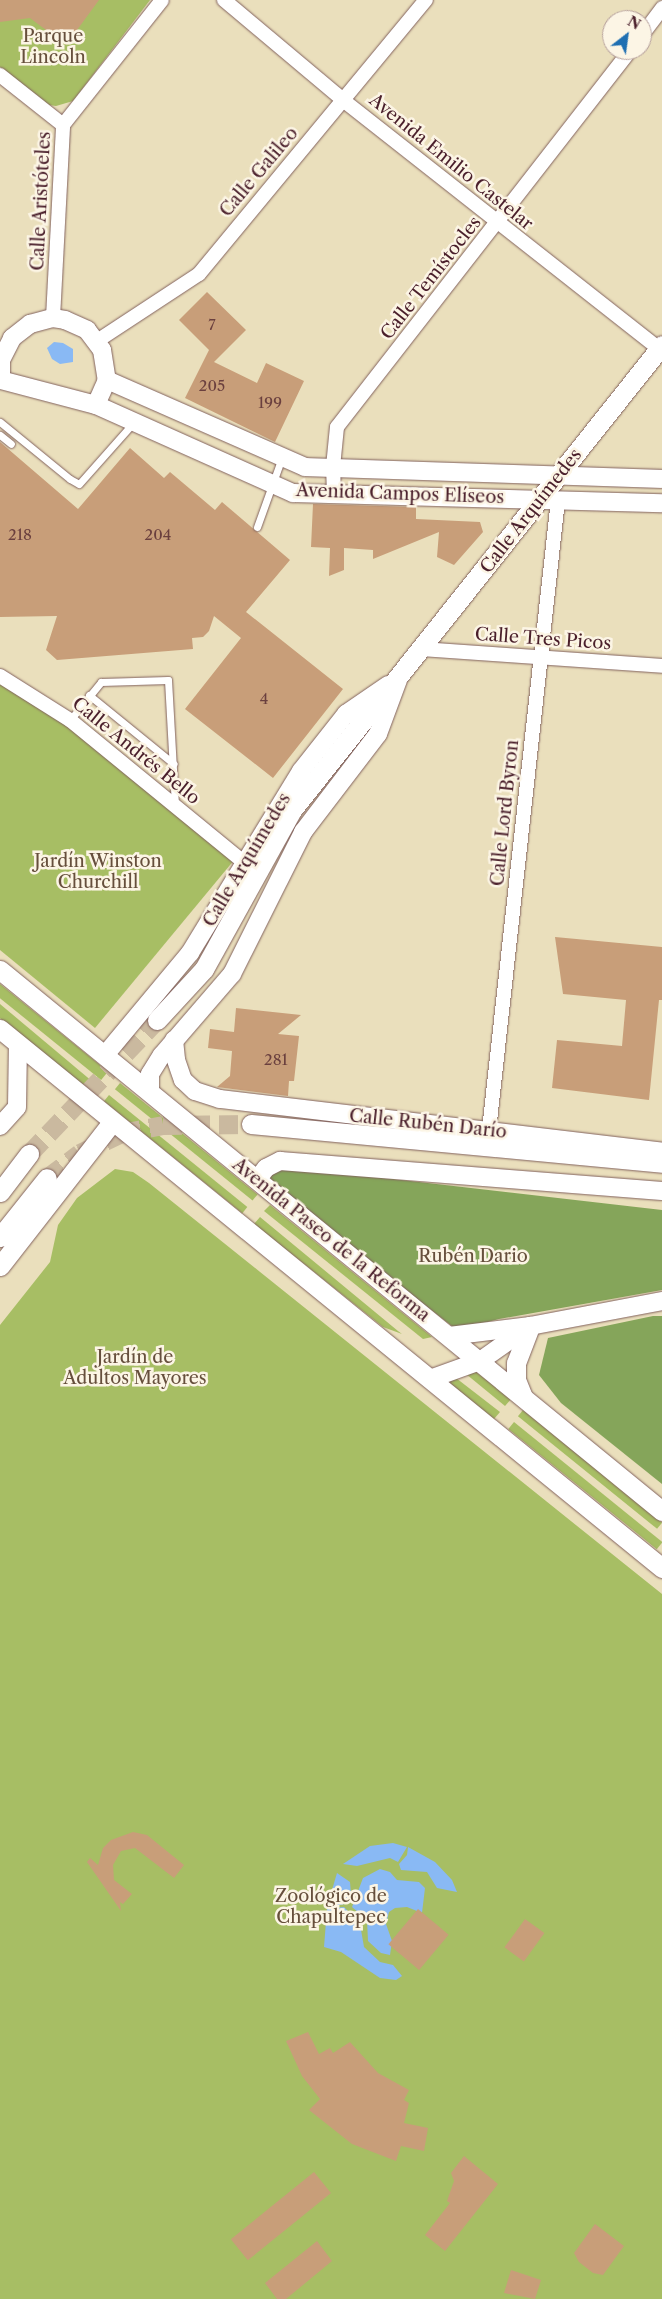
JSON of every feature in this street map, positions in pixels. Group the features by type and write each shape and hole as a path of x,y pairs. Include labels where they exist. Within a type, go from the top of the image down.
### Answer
{"main road":[{"name":"Calle Arquímedes","path":"157,1020 204,969 292,810 421,650 549,500 560,476 660,347"},
{"name":"Avenida Paseo de la Reforma","path":"0,970 662,1511"},
{"path":"0,1029 662,1568"},
{"path":"0,1266 112,1122"},
{"path":"251,1124 662,1163"},
{"path":"0,1192 30,1154"},
{"path":"0,1237 47,1178"},
{"path":"524,1397 516,1380 516,1363 530,1326"}],"street":[{"name":"Calle Aristóteles","path":"53,318 63,125 162,0"},
{"name":"Avenida Emilio Castelar","path":"224,0 343,100 498,223 660,347"},
{"name":"Calle Galileo","path":"97,341 199,274 426,0"},
{"path":"652,22 662,8"},
{"name":"Calle Temístocles","path":"334,494 333,467 337,427 498,223 622,60"},
{"path":"0,74 63,125"},
{"path":"0,380 2,351 20,330 41,320 53,318 76,324 97,341 106,360 107,380 96,405"},
{"name":"Avenida Campos Elíseos","path":"0,380 96,405 293,493 662,502"},
{"name":"Avenida Campos Elíseos","path":"107,380 305,466 662,479"},
{"name":"Calle Lord Byron","path":"489,1130 541,656 549,500"},
{"name":"Calle Tres Picos","path":"421,650 541,656 662,666"},
{"name":"Calle Andrés Bello","path":"0,676 70,720 175,808 245,863"},
{"name":"Calle Arquímedes","path":"105,1055 190,954 301,772 346,714 399,677"},
{"name":"Calle Arquímedes","path":"150,1092 150,1074 174,1040 232,974 303,832 378,734 399,677"},
{"name":"Calle Rubén Darío","path":"174,1040 176,1060 183,1080 195,1092 253,1105 489,1130 662,1152"},
{"path":"0,1126 17,1107 18,1044"},
{"path":"257,1180 266,1168 280,1161 662,1191"},
{"path":"449,1336 530,1326 662,1301"},
{"path":"430,1379 480,1361 530,1326"}],"lane":[{"path":"0,422 79,484 134,422"},
{"path":"0,434 11,444"},
{"path":"257,527 282,457"},
{"path":"70,720 101,682 168,680 175,808"},
{"path":"89,695 174,764"}],"green space":[{"name":"Parque Lincoln","path":"0,0 150,0 73,101 56,106 49,105 0,67"},
{"name":"Jardín Winston Churchill","path":"0,678 47,705 235,859 95,1028 0,950"},
{"path":"0,984 108,1071 101,1080 0,998"},
{"path":"0,1004 97,1085 89,1093 0,1018"},
{"path":"120,1083 258,1194 253,1201 115,1089"},
{"path":"109,1095 247,1207 242,1213 104,1101"},
{"name":"Rubén Dario","path":"289,1167 662,1210 662,1290 499,1319 457,1330 268,1184 274,1170"},
{"name":"Zoológico de Chapultepec","path":"115,1169 133,1172 149,1183 662,1594 662,2299 0,2299 0,1325 50,1262 58,1225 77,1198"},
{"path":"270,1205 432,1337 423,1339 264,1211"},
{"path":"260,1217 402,1334 383,1327 254,1224"},
{"path":"653,1316 662,1316 662,1484 561,1403 539,1375 548,1338"},
{"path":"475,1371 511,1399 505,1406 466,1374"},
{"path":"456,1378 500,1412 494,1419 446,1380"},
{"path":"523,1410 662,1523 657,1529 518,1416"},
{"path":"514,1422 662,1542 657,1549 508,1429"}],"water":[{"path":"54,342 63,343 73,349 73,362 60,364 52,359 47,348"},
{"path":"393,1843 407,1847 398,1862 390,1858 357,1866 343,1864 370,1846"},
{"path":"408,1847 435,1862 452,1880 457,1892 437,1888 427,1872 401,1870 399,1864 407,1855"},
{"path":"380,1869 390,1872 397,1880 419,1882 425,1888 422,1913 407,1907 395,1908 389,1912 386,1924 392,1941 390,1955 381,1953 368,1941 367,1920 352,1907 363,1878"},
{"path":"337,1873 350,1882 351,1894 345,1904 327,1907"},
{"path":"344,1907 360,1924 364,1947 380,1962 393,1965 402,1976 396,1980 380,1978 341,1952 324,1947 327,1909"}],"building":[{"path":"0,0 99,0 66,45 30,18 0,22"},
{"path":"207,292 246,330 214,362 257,383 266,363 304,381 275,442 185,398 209,350 179,320"},
{"path":"0,442 78,509 130,448 164,478 170,472 215,510 222,502 290,560 246,612 343,689 273,778 185,709 241,638 214,616 209,631 203,637 192,638 193,649 57,660 46,650 57,616 0,617"},
{"path":"313,504 416,507 416,519 480,522 483,532 454,565 437,557 439,532 373,559 373,550 344,548 344,570 329,576 330,548 311,547"},
{"path":"555,937 662,947 662,1000 659,1000 649,1100 552,1088 557,1040 622,1046 626,1000 563,994"},
{"path":"236,1008 301,1015 278,1034 299,1036 294,1081 289,1081 288,1096 217,1087 230,1076 232,1051 208,1048 210,1029 234,1032"},
{"path":"133,1832 147,1835 184,1865 174,1878 135,1848 121,1851 113,1865 114,1880 132,1894 123,1904 120,1902 121,1911 87,1862 90,1858 98,1865 103,1848 111,1840"},
{"path":"418,1909 449,1935 419,1970 388,1944"},
{"path":"525,1919 544,1933 524,1961 504,1947"},
{"path":"308,2032 319,2054 330,2048 333,2053 350,2042 378,2073 409,2090 404,2100 409,2103 404,2123 428,2128 424,2151 401,2146 396,2161 352,2144 309,2110 320,2099 302,2076 286,2041"},
{"path":"464,2156 498,2184 445,2251 425,2235 450,2203 447,2201 454,2181 451,2173"},
{"path":"314,2172 331,2193 248,2260 231,2239"},
{"path":"595,2224 624,2246 603,2275 593,2273 579,2262 574,2253"},
{"path":"317,2241 332,2261 286,2299 277,2299 265,2283"},
{"path":"511,2270 541,2280 535,2299 504,2293"}],"tunnel":[{"path":"29,1154 157,1020"},
{"path":"47,1178 80,1153 122,1133 163,1125 251,1124"}],"park label":[{"name":"Jardín de Adultos Mayores","path":"135,1368"}]}
